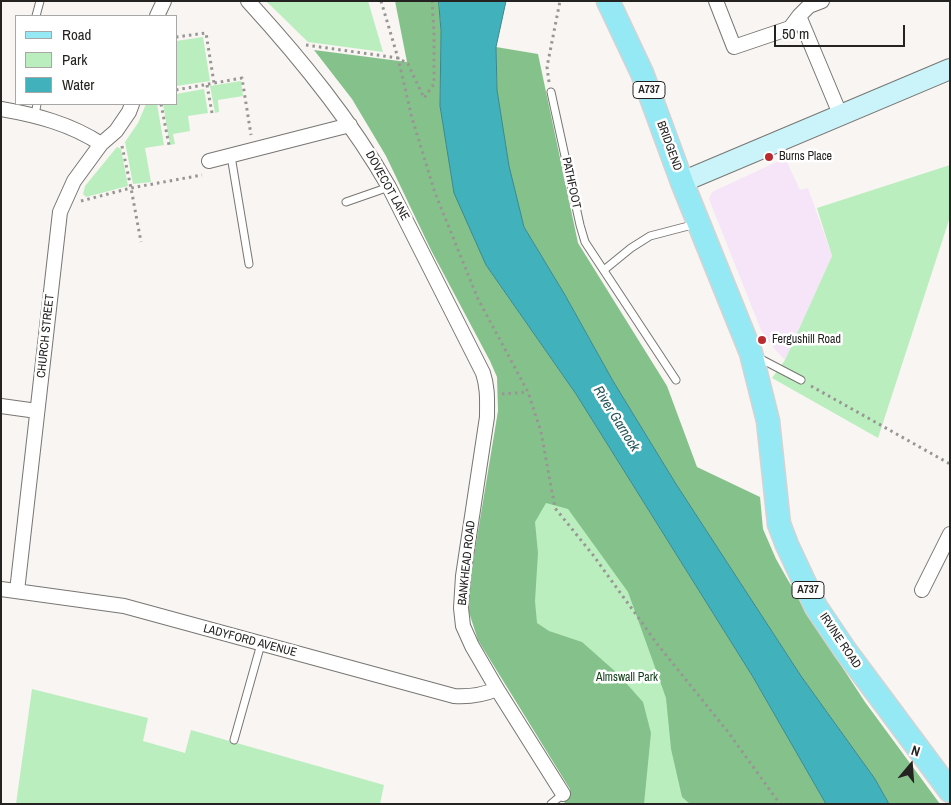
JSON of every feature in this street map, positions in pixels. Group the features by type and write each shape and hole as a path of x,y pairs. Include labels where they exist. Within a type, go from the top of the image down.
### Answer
{"main road":[{"name":"BRIDGEND","path":"608,1 642,73 682,182"},
{"path":"682,182 950,69"},
{"name":"A737","path":"682,182 750,353"},
{"name":"IRVINE ROAD","path":"750,353 768,420 780,524 795,565 816,607 845,650 950,791"}],"street":[{"path":"157,15 164,1"},
{"name":"DOVECOT LANE","path":"248,1 285,42 350,125 373,158 483,373 488,395"},
{"path":"716,1 734,47 790,28 809,6 822,1"},
{"path":"799,16 840,114"},
{"name":"CHURCH STREET","path":"17,591 58,222 63,202 74,181 101,144 114,133 129,112 132,105"},
{"path":"1,109 36,109 101,144"},
{"path":"209,161 350,125"},
{"name":"BANKHEAD ROAD","path":"488,395 463,576 461,608 463,626 472,646 497,689 563,794"},
{"path":"1,406 37,411"},
{"path":"922,590 950,534"},
{"name":"LADYFORD AVENUE","path":"1,589 124,606 454,696 474,696 497,689"}],"lane":[{"path":"36,15 40,1"},
{"name":"PATHFOOT","path":"551,92 585,242 676,380"},
{"path":"231,156 249,264"},
{"path":"346,202 389,187"},
{"path":"604,270 631,248 650,236 698,223"},
{"path":"750,353 782,372 801,380"},
{"path":"234,740 262,644"},
{"path":"551,804 563,794"}],"path":[{"path":"381,1 398,58 412,118 435,193 478,299 528,392 541,432 555,508 593,555 658,645 728,732 780,804"},
{"path":"285,42 398,58 408,64 424,98 434,84 432,1"},
{"path":"551,92 547,67 560,1"},
{"path":"178,37 206,33 214,83"},
{"path":"178,90 242,78 253,149"},
{"path":"207,85 212,113"},
{"path":"161,105 169,145"},
{"path":"114,133 120,141 141,242"},
{"path":"63,202 71,204 131,188 207,174 209,161"},
{"path":"801,380 950,464"},
{"path":"488,395 528,392"}],"shaded area":[{"path":"785,158 800,190 808,188 832,256 785,360 771,345 761,330 709,199 712,192"}],"green space":[{"path":"266,1 368,1 383,52 308,42"},
{"name":"Almswall Park","path":"395,1 439,1 441,31 440,106 454,192 486,265 576,394 753,677 826,804 690,804 682,797 671,749 666,698 628,592 568,509 546,503 535,522 538,553 535,601 537,623 549,631 582,642 617,673 643,702 651,733 644,804 564,804 570,789 478,640 469,612 470,580 498,411 497,377 431,250 386,156 352,99 314,50 407,62"},
{"path":"203,37 210,81 178,86 178,41"},
{"path":"496,47 538,54 578,243 667,386 697,467 760,497 763,529 776,559 806,612 865,702 940,804 889,804 875,779 801,676 676,484 613,381 524,227 509,167 497,90"},
{"path":"241,81 243,96 218,100 219,112 215,113 210,86"},
{"path":"204,89 208,113 188,116 190,131 173,134 175,144 170,145 163,105 178,105 178,94"},
{"path":"146,105 157,105 164,145 145,148 151,182 133,184 125,142 138,123"},
{"path":"117,147 121,149 128,186 86,197 83,194 85,186"},
{"path":"950,165 950,217 878,438 772,378 785,360 832,256 817,208"},
{"name":"Almswall Park","path":"498,411 826,804 564,804 570,789 478,640 469,612"},
{"path":"32,689 148,718 143,741 185,753 191,730 384,785 380,804 16,804"}],"water":[{"name":"River Garnock","path":"439,1 506,1 496,47 497,90 509,166 524,227 613,381 676,484 801,676 875,779 889,804 826,804 753,677 576,394 486,265 454,193 440,106 441,31"}],"place":[{"name":"Burns Place","path":"769,157"},
{"name":"Fergushill Road","path":"762,340"}]}
